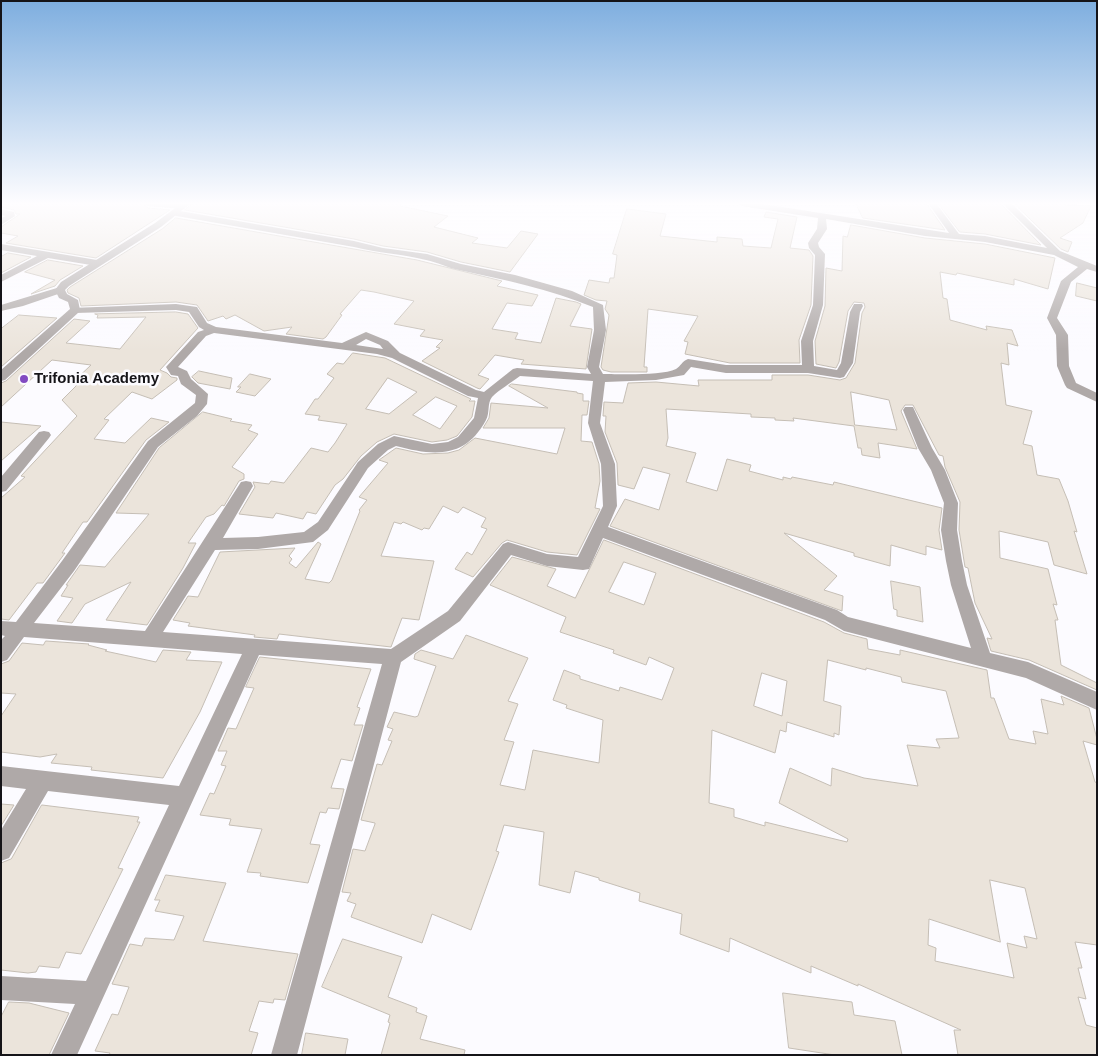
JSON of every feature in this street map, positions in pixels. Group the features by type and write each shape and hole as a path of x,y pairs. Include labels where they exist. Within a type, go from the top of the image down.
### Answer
{"street":[{"path":"26,252 97,263"},
{"path":"1,308 20,304 60,290 76,275 114,252"},
{"path":"1,628 393,657 454,616 508,548 547,560 582,564 610,506 608,464 594,423 599,378 593,367 600,330 598,305 568,293 512,277 459,267 427,257 392,252"},
{"path":"808,369 807,341 818,305 820,254 818,252"},
{"path":"1052,252 1097,269"},
{"path":"1,279 44,256"},
{"path":"1085,266 1066,281 1052,318 1062,336 1063,366 1071,385 1097,398"},
{"path":"60,290 64,296 73,300 75,310"},
{"path":"1,318 20,304"},
{"path":"211,544 258,543 308,538 323,526 363,465 383,447 394,441 430,450 444,448 466,439 481,417 486,396 517,372 599,378 669,375 680,372 688,364 726,369 808,369 840,374 846,363 855,312 858,306"},
{"path":"1,377 75,310 176,307 193,309 203,325 213,330 296,342 345,346 396,356 472,393 486,396"},
{"path":"1,654 68,566 152,444 193,413 201,404 202,394 185,381 183,374 175,372 172,367 202,334 213,330"},
{"path":"909,410 925,448 938,470 951,503 949,530 954,561 959,585 983,659"},
{"path":"1,487 44,435"},
{"path":"150,638 246,486"},
{"path":"599,530 831,615 844,624 1028,670 1097,701"},
{"path":"64,1055 254,646"},
{"path":"284,1055 393,657"},
{"path":"1,776 184,797"},
{"path":"1,850 43,780"},
{"path":"1,988 92,993"}],"building":[{"path":"62,252 105,252 96,258"},
{"path":"125,252 373,252 417,260 502,281 497,286 538,295 532,306 507,303 492,329 518,333 515,339 541,343 556,298 581,304 570,326 592,329 586,369 521,364 524,360 495,355 478,375 489,379 480,389 422,361 440,348 436,347 443,340 420,336 425,330 394,324 414,301 361,290 340,314 342,315 323,339 286,334 292,327 264,331 235,315 226,319 223,316 208,321 197,305 176,302 81,306 79,298 68,293 67,290"},
{"path":"428,252 525,252 510,272 461,262"},
{"path":"614,252 811,252 813,256 811,305 799,340 800,363 730,363 685,354 688,342 684,341 698,316 648,309 644,367 647,367 647,372 611,372 603,370 601,367 609,315 605,309 607,301 596,300 584,295 589,280 609,283 610,278 614,278 617,255 613,254"},
{"path":"843,252 1026,252 1055,258 1048,289 1014,279 1014,285 957,273 956,275 940,272 943,298 947,299 950,320 987,330 986,326 1012,330 1018,346 1007,343 1009,365 1001,363 1006,405 1032,411 1023,444 1032,446 1037,475 1059,479 1068,501 1077,532 1074,531 1087,574 1054,565 1048,542 999,531 1000,558 1048,569 1057,605 1053,604 1058,620 1055,620 1061,665 1097,683 1097,690 1029,660 991,651 987,638 992,639 975,603 968,568 965,567 959,530 960,502 945,467 943,456 939,455 913,405 905,405 901,411 917,449 878,443 880,458 862,455 861,448 858,448 854,426 793,418 794,421 775,420 775,418 751,417 751,414 666,409 668,438 666,446 696,453 686,482 717,491 727,459 751,465 749,471 783,480 783,477 791,479 792,477 833,485 834,482 942,508 939,530 942,550 926,546 926,555 891,545 890,566 854,556 854,553 784,533 837,576 824,590 843,596 842,611 610,526 625,499 659,510 670,474 643,467 634,489 618,485 617,463 605,432 606,416 603,416 604,402 623,403 628,383 656,382 699,386 698,380 772,380 772,375 808,375 840,380 846,378 855,363 862,313 865,307 864,303 854,302 848,311 839,362 836,368 816,364 815,341 825,306 826,268 842,271","holes":["851,392 889,400 897,430 855,425"]},
{"path":"8,253 31,257 1,273 1,257"},
{"path":"48,260 83,266 60,280 55,286 31,294 55,280 25,272"},
{"path":"1077,283 1097,288 1097,301 1076,296"},
{"path":"176,312 188,314 198,328 160,370 171,377 177,378 177,380 152,399 132,392 104,419 109,420 94,439 125,443 151,418 169,422 146,440 87,522 83,522 62,553 65,553 43,583 37,583 9,620 1,619 1,498 25,477 21,476 77,416 62,400 77,385 71,384 91,365 52,360 1,407 1,383 6,381 74,319 90,321 66,343 120,349 146,317 97,318 98,315 95,314"},
{"path":"19,315 57,318 1,367 1,329"},
{"path":"353,353 385,358 471,399 469,401 475,401 472,417 457,436 447,440 432,442 394,434 377,442 361,456 343,479 335,485 316,514 307,512 303,519 276,513 273,518 239,514 255,487 253,482 269,484 271,481 284,483 311,448 328,452 335,443 347,424 318,420 320,416 305,414 315,399 318,399 334,378 327,374 337,363 343,364","holes":["388,378 417,392 389,414 366,409","436,397 457,406 440,429 413,415"]},
{"path":"199,371 232,378 230,389 198,383 192,377"},
{"path":"250,374 271,379 255,396 236,392 241,387 238,387"},
{"path":"512,384 577,392 583,394 583,401 589,401 587,415 582,415 581,441 592,442 599,464 600,481 595,508 600,509 577,555 547,552 507,540 502,543 473,577 455,569 467,552 472,555 487,529 481,527 486,518 463,507 458,513 443,506 429,529 424,528 422,530 403,522 401,524 394,522 381,556 434,561 419,620 402,618 391,647 279,634 277,639 254,637 255,635 188,626 190,623 173,620 188,596 198,597 220,552 295,548 289,556 292,559 289,563 296,568 318,542 321,544 305,579 329,583 332,580 359,510 367,500 359,497 388,463 379,460 396,448 423,454 448,453 459,450 475,438 557,454 565,428 483,428 489,418 491,403 548,408 509,386"},
{"path":"203,412 232,419 230,421 252,425 248,430 258,434 232,467 244,474 244,479 239,481 224,506 222,505 214,514 206,517 188,543 196,543 183,568 147,625 106,620 131,582 85,604 72,623 57,621 73,598 61,596 80,565 105,567 149,514 116,513 159,448"},
{"path":"1,422 41,426 1,461"},
{"path":"604,540 824,622 844,633 867,639 868,649 900,655 900,650 987,670 991,698 994,698 1009,739 1036,744 1033,731 1048,734 1041,699 1064,705 1061,696 1089,708 1097,745 1083,741 1095,782 1097,783 1097,945 1075,942 1082,968 1078,968 1086,999 1078,997 1086,1025 1097,1028 1097,1055 958,1055 954,1030 961,1030 858,984 858,986 811,966 811,973 730,938 729,952 680,934 682,914 639,901 640,893 575,871 570,893 539,885 544,832 504,825 496,851 499,852 471,930 432,914 422,943 351,917 356,904 347,901 351,893 342,892 353,849 365,851 375,824 361,820 377,764 382,765 392,741 388,740 393,729 387,727 394,712 418,716 436,666 414,659 415,654 421,650 453,659 466,635 528,658 508,701 518,704 504,740 514,742 500,785 525,790 533,750 599,763 603,720 566,708 567,705 553,700 564,670 580,676 580,679 619,691 620,687 662,700 674,668 649,657 646,665 613,653 614,650 560,632 566,617 490,585 512,557 556,569 547,586 575,598","holes":["624,562 656,573 644,605 609,592","828,660 901,677 902,682 946,691 959,738 936,739 940,748 907,745 918,786 864,778 832,768 831,786 790,768 779,803 848,839 847,842 765,822 765,826 734,817 734,809 709,803 712,730 775,753 780,730 786,732 787,722 834,737 834,733 839,735 841,706 824,701","762,673 787,681 782,716 754,706","990,880 1025,888 1037,939 1024,936 1027,948 1007,943 1014,978 935,961 936,948 928,945 929,919 1000,942"]},
{"path":"891,581 920,587 923,622 897,616 897,610 894,609"},
{"path":"46,641 89,644 107,650 105,651 156,662 163,650 191,652 186,660 222,662 200,712 163,778 91,770 92,767 51,763 57,754 40,757 1,752 1,716 16,694 1,693 1,664 9,661 22,643 43,645"},
{"path":"260,657 371,669 357,707 360,708 354,725 363,725 352,761 341,759 331,788 344,789 339,809 328,808 326,813 320,812 310,844 320,845 308,883 260,876 261,873 247,872 262,829 229,825 231,819 200,815 210,793 214,794 226,766 221,765 227,751 218,751 228,728 236,729 254,688 246,687"},
{"path":"1,804 14,805 1,826"},
{"path":"42,805 139,817 137,822 140,822 118,868 123,869 81,954 66,952 59,968 39,966 36,972 28,973 1,970 1,863 11,859"},
{"path":"166,875 226,883 203,941 298,954 285,1000 274,999 273,1003 259,1001 249,1031 258,1033 251,1055 109,1055 110,1053 95,1051 112,1014 118,1015 129,987 112,984 130,944 142,946 145,938 174,940 184,916 155,911 160,900 155,900"},
{"path":"343,939 402,957 388,997 417,1008 416,1012 427,1016 420,1039 465,1050 464,1055 381,1055 390,1023 388,1022 390,1015 322,987"},
{"path":"783,993 852,1002 854,1015 895,1021 902,1055 835,1055 789,1048"},
{"path":"9,1002 29,1003 69,1013 49,1055 1,1055 1,1017"},
{"path":"306,1033 348,1039 345,1055 302,1055"}],"place":[{"name":"Trifonia Academy","path":"24,379"}]}
